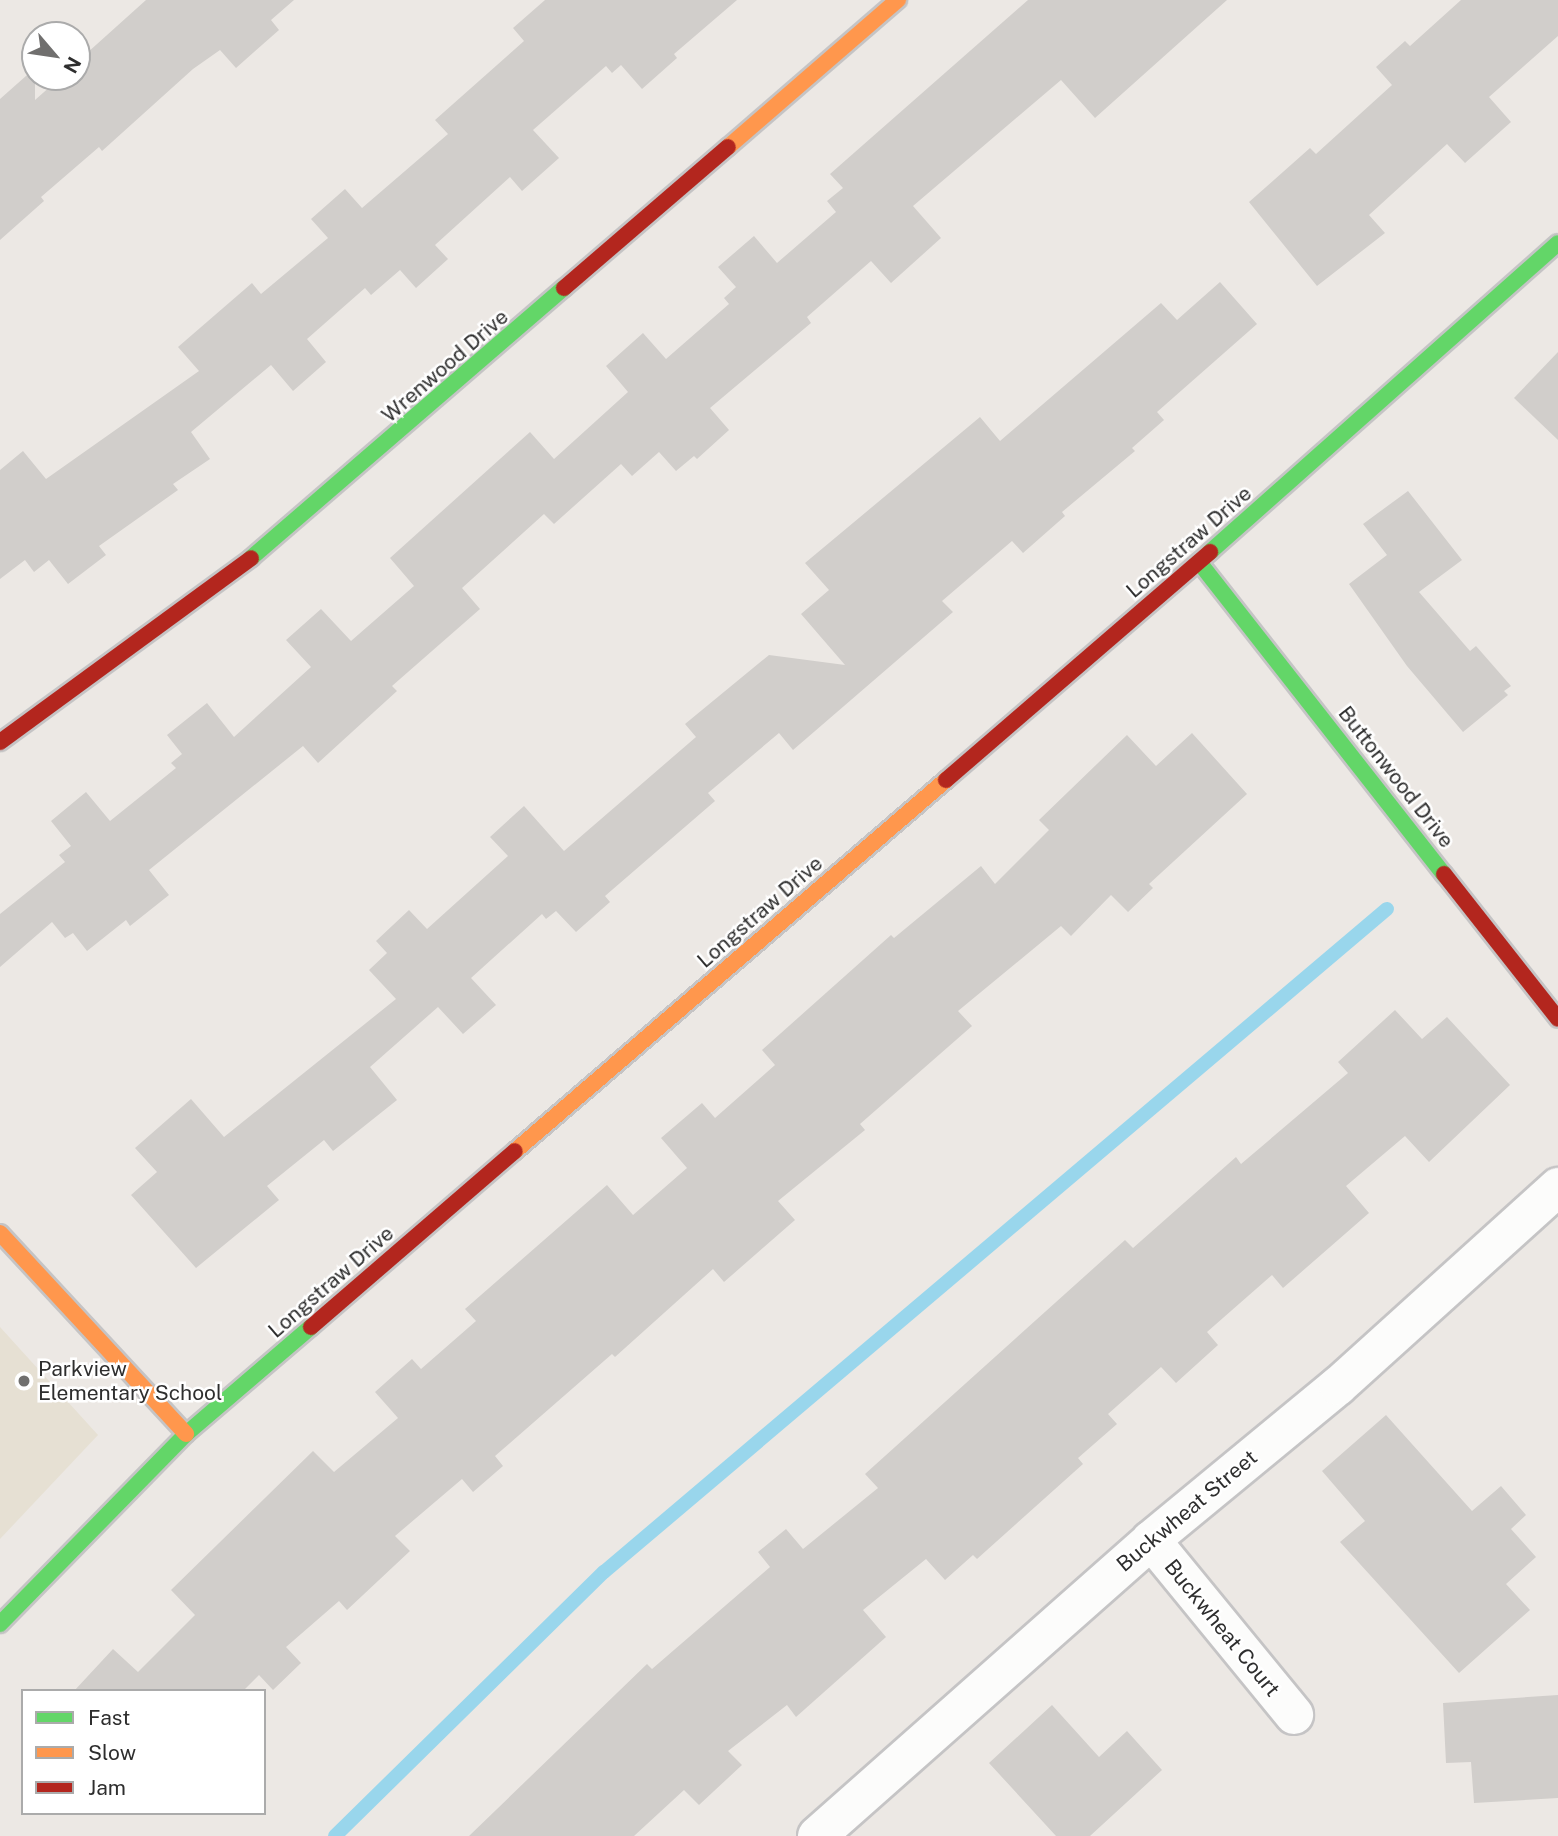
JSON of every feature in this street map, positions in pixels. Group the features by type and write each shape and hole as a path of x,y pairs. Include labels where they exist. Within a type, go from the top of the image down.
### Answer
{"street":[{"name":"Wrenwood Drive","path":"0,742 249,559 898,0"},
{"name":"Longstraw Drive","path":"0,1624 186,1434 1199,562 1558,243"},
{"name":"Buttonwood Drive","path":"1199,562 1558,1019"},
{"name":"Buckwheat Street","path":"817,1836 1151,1540 1338,1386 1558,1187"},
{"path":"0,1233 186,1434"},
{"name":"Buckwheat Court","path":"1151,1540 1294,1715"}],"shaded area":[{"name":"Parkview Elementary School","path":"0,1327 98,1435 0,1539"}],"building":[{"path":"146,0 294,0 271,20 279,30 236,68 220,50 193,69 102,151 99,147 41,197 44,201 0,240 0,99 21,80 21,91 35,91 35,100 45,91 91,91 91,49"},
{"path":"545,0 737,0 674,54 677,58 642,89 621,65 612,73 606,66 533,130 559,158 522,191 510,177 435,245 448,259 416,288 400,270 371,295 365,288 307,339 326,362 293,391 271,365 191,432 210,459 173,484 178,490 99,546 106,555 68,584 49,560 34,572 25,560 0,579 0,470 23,451 46,479 199,371 178,347 252,283 261,294 328,238 311,219 345,189 362,208 448,134 435,120 524,41 513,28"},
{"path":"1028,0 1227,0 1095,118 1061,80 913,206 941,238 891,283 871,261 807,317 811,323 710,408 729,430 697,459 694,456 676,471 659,452 632,476 621,464 554,524 544,514 462,588 480,609 392,686 397,691 318,763 303,746 149,870 169,895 130,926 126,920 87,951 73,933 65,938 52,922 0,967 0,914 65,862 59,855 71,846 51,821 86,792 110,821 176,768 171,763 182,754 167,735 207,703 234,737 311,667 286,640 321,609 351,641 414,586 390,558 530,432 554,459 628,392 606,366 643,333 666,359 729,304 724,298 736,287 718,267 754,236 777,263 836,212 827,201 843,188 830,174"},
{"path":"1461,0 1558,0 1558,36 1489,97 1511,122 1465,163 1447,144 1369,215 1385,233 1317,286 1249,202 1310,148 1316,154 1392,85 1376,67 1405,41 1410,46"},
{"path":"1220,282 1257,324 1157,412 1164,420 1132,448 1135,451 1062,512 1065,516 1023,553 1012,541 942,601 953,612 793,750 779,733 708,793 715,801 605,896 610,902 576,932 556,911 546,919 542,914 471,978 496,1005 463,1034 438,1007 370,1067 397,1100 333,1151 324,1140 267,1186 279,1200 196,1268 131,1195 157,1172 135,1148 191,1099 224,1137 396,999 369,970 387,953 376,941 409,910 427,929 508,856 490,837 524,806 564,851 696,737 685,724 769,655 845,665 801,614 829,590 805,563 980,417 1000,441 1161,303 1177,320"},
{"path":"1558,352 1558,440 1514,398"},
{"path":"1408,491 1462,560 1419,592 1470,651 1476,646 1511,686 1504,691 1508,695 1463,732 1407,666 1349,584 1387,555 1363,524"},
{"path":"1192,733 1247,794 1149,884 1153,888 1128,912 1111,895 1071,936 1061,926 958,1011 972,1026 860,1124 865,1130 778,1201 795,1220 724,1282 713,1269 615,1357 612,1354 495,1456 503,1466 473,1492 462,1479 395,1536 410,1551 347,1610 339,1601 286,1647 301,1663 273,1690 259,1675 245,1689 76,1689 113,1649 138,1672 195,1615 171,1590 313,1451 334,1472 398,1418 375,1392 412,1359 421,1369 476,1321 465,1309 607,1185 633,1215 687,1168 661,1138 702,1103 715,1118 775,1065 762,1050 891,935 894,938 981,866 995,884 1049,830 1039,820 1127,735 1156,766"},
{"path":"1395,1010 1422,1039 1447,1017 1510,1085 1429,1162 1405,1136 1346,1186 1369,1213 1283,1288 1272,1275 1207,1332 1218,1345 1176,1383 1161,1367 1108,1414 1117,1424 1078,1458 1083,1464 977,1559 973,1555 945,1580 926,1559 863,1610 886,1637 796,1717 787,1705 728,1751 742,1765 699,1805 684,1790 634,1836 469,1836 647,1664 652,1669 770,1567 758,1552 786,1529 803,1549 878,1488 865,1474 1125,1240 1133,1248 1236,1157 1241,1164 1348,1073 1338,1062"},
{"path":"1386,1415 1472,1511 1501,1486 1526,1515 1511,1529 1536,1557 1506,1584 1530,1610 1459,1673 1340,1542 1365,1521 1322,1471"},
{"path":"1558,1695 1558,1798 1474,1803 1471,1762 1446,1763 1443,1703"},
{"path":"1052,1705 1099,1757 1127,1731 1162,1770 1090,1836 1056,1836 989,1763"}],"waterway":[{"path":"335,1836 604,1572 1387,909"}],"traffic: fast":[{"path":"1210,552 1558,243"},
{"path":"251,558 564,288"},
{"path":"1199,562 1444,874"},
{"path":"0,1624 186,1434 311,1327"}],"traffic: slow":[{"path":"728,147 898,0"},
{"path":"515,1151 946,780"},
{"path":"0,1233 186,1434"}],"traffic: jam":[{"path":"564,288 728,147"},
{"path":"946,780 1210,552"},
{"path":"0,742 251,558"},
{"path":"1444,874 1558,1019"},
{"path":"311,1327 515,1151"}],"place":[{"name":"Parkview Elementary School","path":"24,1381"}]}
